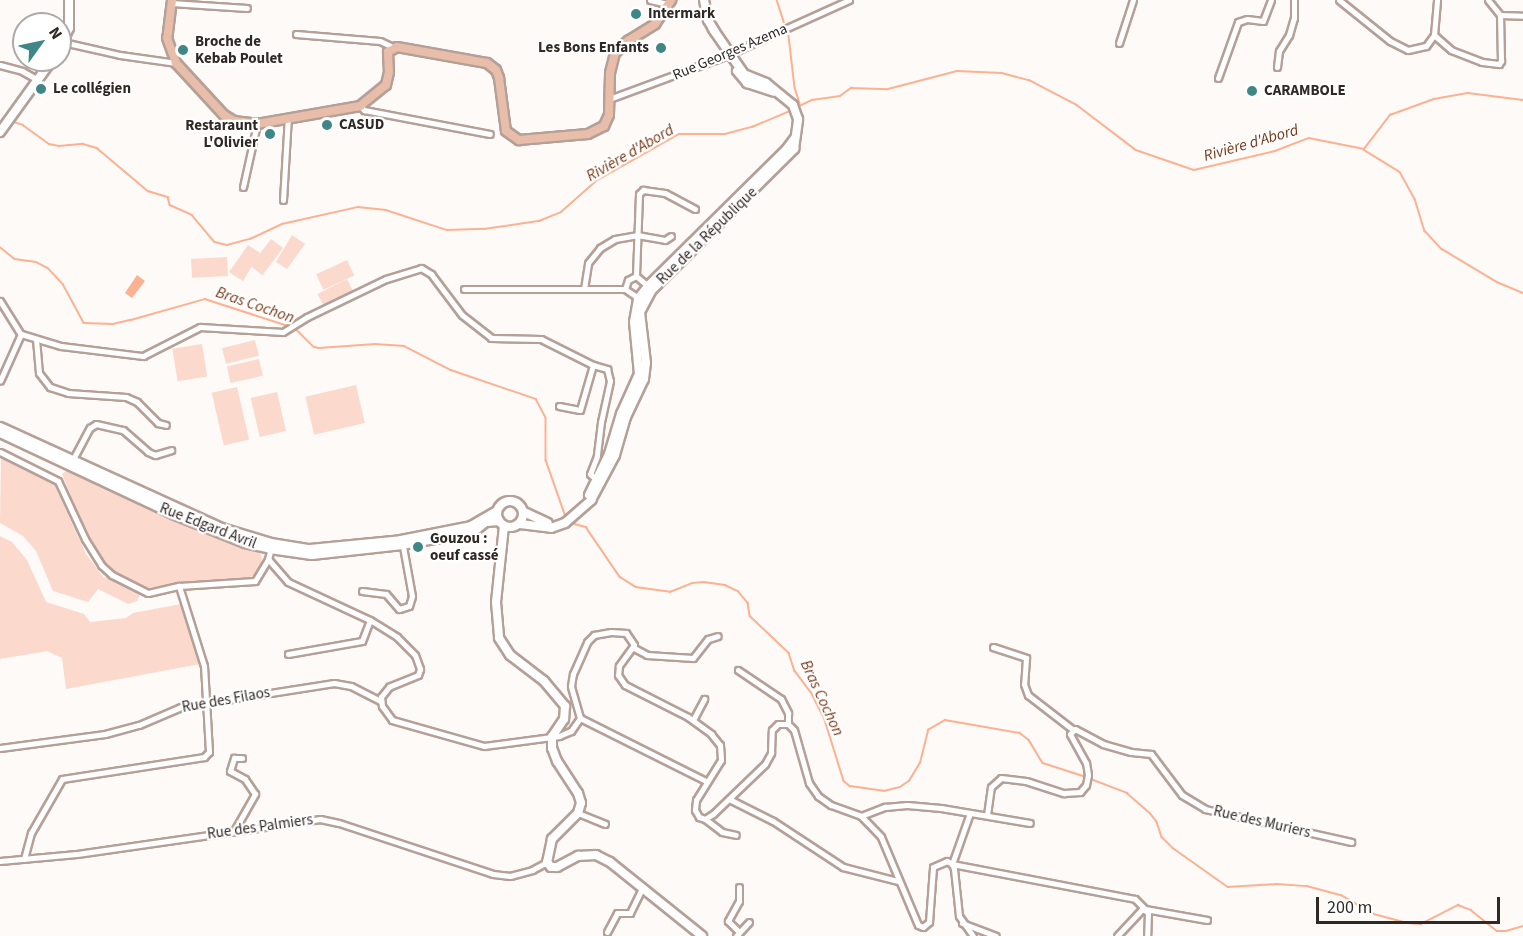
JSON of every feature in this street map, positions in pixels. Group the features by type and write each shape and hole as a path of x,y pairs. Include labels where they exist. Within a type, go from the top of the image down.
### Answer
{"main road":[{"path":"171,2 167,38 176,63 225,115 242,123 257,123 349,110 360,106 386,85 389,72 387,56 393,47 487,63 496,70 499,78 506,131 519,140 597,131 607,121 611,63 615,53 628,40 655,24 670,2"}],"street":[{"path":"650,0 670,2"},
{"name":"Rue Georges Azema","path":"609,99 729,54 849,0"},
{"path":"1119,43 1133,0"},
{"path":"1218,78 1238,22 1247,19 1261,22 1272,0"},
{"path":"1277,67 1279,51 1289,35 1294,18 1294,0"},
{"path":"1339,0 1399,47 1417,49 1426,46 1434,35 1437,0"},
{"path":"1434,35 1451,50 1482,62 1499,64 1501,61 1500,15 1488,0"},
{"path":"171,2 247,8"},
{"name":"Rue de la République","path":"646,294 786,150 798,128 796,112 782,94 765,83 744,74 713,29 703,2"},
{"path":"1500,15 1523,16"},
{"path":"296,34 380,41 393,47"},
{"path":"72,47 176,63"},
{"path":"0,65 22,71 38,80"},
{"path":"2,130 44,72"},
{"path":"360,106 364,110 490,134"},
{"path":"283,200 288,117"},
{"path":"243,187 257,123"},
{"path":"646,294 636,276 637,196 643,190 665,193 695,209"},
{"path":"584,289 588,263 600,248 615,239 637,235 661,240 671,236"},
{"path":"0,301 21,334 68,348 143,356 200,327 283,333 307,317 412,269 421,268 431,274 462,315 491,338 530,338 553,342 593,365 607,369 610,376 597,456 590,474 599,480"},
{"path":"625,289 628,280 636,276"},
{"path":"464,289 625,289 646,294"},
{"path":"501,523 551,528 561,524 576,516 599,480 621,414 639,374 640,362 634,322 646,294"},
{"path":"0,381 21,334"},
{"path":"36,339 39,373 50,387 68,393 126,397 137,402 158,423 166,424"},
{"path":"559,406 580,410 593,365"},
{"path":"71,464 90,428 96,424 123,430 148,452 155,455 171,450"},
{"name":"Rue Edgard Avril","path":"0,427 71,464"},
{"name":"Rue Edgard Avril","path":"0,433 222,528 271,546 310,549 402,543 473,532 486,522 501,523"},
{"path":"0,452 58,481 85,539 106,571 148,593 179,586 255,581 268,559 271,546"},
{"path":"561,524 540,522 524,512 519,504 511,501 502,503 497,511 504,543 496,602 499,638 510,655 544,681 562,700 565,706 564,719 552,737 555,757 579,797 578,813 552,839 547,862 551,867 557,867 578,856 596,855 702,936"},
{"name":"Rue Edgard Avril","path":"402,543 471,526 497,511"},
{"path":"504,543 524,512"},
{"path":"362,591 386,594 399,609 409,606 412,596 402,543"},
{"path":"268,559 288,582 370,620 407,646 420,669 418,675 389,687 381,701 387,716 398,723 484,746 552,737 571,731 580,718"},
{"path":"24,859 31,833 62,779 207,755 204,666 179,586"},
{"path":"288,654 362,641 370,620"},
{"path":"706,781 580,718 571,686 573,674 587,642 594,635 621,632 630,636 634,648 648,655 693,658 708,639 718,636"},
{"name":"Rue des Muriers","path":"993,647 1024,655 1027,660 1024,684 1028,695 1072,729 1103,744 1131,752 1151,754 1182,795 1205,809 1351,842"},
{"path":"634,648 619,666 618,675 625,686 693,720 715,738 722,750 721,760 696,800 695,810 699,816 722,832 736,835"},
{"path":"738,670 781,699 788,713 788,724 794,730 809,783 818,796 831,805 861,816 881,837 917,923 923,927 929,922 933,867 942,861 1135,899 1148,915 1147,936"},
{"name":"Rue des Filaos","path":"0,748 105,734 139,725 172,709 334,683 351,686 381,701"},
{"path":"693,720 704,699"},
{"path":"705,819 729,799 769,758 772,730 778,724 788,724"},
{"path":"987,816 987,797 991,788 1001,778 1026,781 1064,793 1080,792 1088,777 1086,763 1070,734 1072,729"},
{"path":"234,831 255,794 245,779 230,771 234,758 242,758"},
{"path":"729,799 773,821 843,867 898,881"},
{"path":"861,816 885,807 907,805 1030,823"},
{"path":"578,813 605,824"},
{"path":"970,813 952,864 955,898 962,923 973,936"},
{"name":"Rue des Palmiers","path":"0,861 77,854 320,819 339,823 493,874 510,876 532,870 547,862"},
{"path":"739,887 738,901 728,921 738,934 749,922"},
{"path":"607,932 617,913 630,913 642,888"},
{"path":"1117,936 1138,910 1145,909 1207,920"},
{"path":"962,923 996,936"}],"shaded area":[{"path":"292,235 305,244 287,269 276,262"},
{"path":"271,239 283,248 263,275 251,266"},
{"path":"248,245 260,253 243,281 229,272"},
{"path":"227,257 228,276 192,278 191,259"},
{"path":"347,260 354,275 323,290 316,274"},
{"path":"137,275 145,281 132,298 125,293"},
{"path":"347,279 354,293 325,308 318,294"},
{"path":"255,340 259,356 226,364 222,348"},
{"path":"202,344 207,377 178,381 172,349"},
{"path":"259,359 263,376 231,383 227,366"},
{"path":"356,385 365,423 314,435 305,397"},
{"path":"237,387 249,440 224,445 212,393"},
{"path":"277,392 286,431 260,437 251,398"},
{"path":"1,457 53,482 86,554 104,578 108,576 141,592 137,601 128,604 98,589 88,602 53,591 36,551 23,536 0,523"},
{"path":"66,471 260,552 262,559 258,573 246,579 188,581 149,588 112,571 101,559 86,533 62,474"},
{"path":"0,536 12,542 27,560 46,602 84,614 90,622 126,618 133,613 181,604 200,664 66,689 62,658 47,651 0,659"}],"waterway":[{"path":"777,0 784,22"},
{"path":"789,36 795,88 800,103"},
{"name":"Rivière d'Abord","path":"797,107 812,100 840,96 851,88 888,89 957,71 1002,73 1029,80 1077,105 1136,150 1194,170 1275,151 1309,138 1364,149 1390,115 1434,99 1468,93 1523,100"},
{"name":"Rivière d'Abord","path":"11,121 23,125 49,144 59,146 83,144 97,148 148,191 168,197 170,205 192,215 215,242 227,245 250,239 282,224 358,207 386,210 447,230 484,229 539,221 561,212 596,181 679,134 725,134 752,127 790,111"},
{"path":"1364,150 1400,172 1415,199 1425,231 1442,249 1497,282 1523,293"},
{"name":"Bras Cochon","path":"0,247 15,259 36,262 48,268 63,284 84,323 113,324 205,299 288,326"},
{"name":"Bras Cochon","path":"295,328 314,347 319,348 375,344 404,346 451,370 536,399 546,418 546,460 566,517"},
{"name":"Bras Cochon","path":"571,523 586,527 620,577 636,587 670,592 692,583 704,582 725,585 738,591 748,603 750,616 789,653 795,671 811,692 825,720 844,781 850,786 884,791 900,787 909,781 920,763 928,730 945,720 1020,733 1029,740 1043,763 1086,777"},
{"name":"Bras Cochon","path":"1091,779 1127,793 1150,813 1157,822 1162,837 1173,848 1228,887 1277,884 1307,886 1341,895 1374,914 1407,923 1421,924 1458,905 1471,910 1497,931 1523,926"}],"place":[{"name":"Intermark","path":"636,14"},
{"name":"Les Bons Enfants","path":"661,48"},
{"name":"Broche de Kebab Poulet","path":"183,50"},
{"name":"Le collégien","path":"41,89"},
{"name":"CARAMBOLE","path":"1252,91"},
{"name":"CASUD","path":"327,125"},
{"name":"Restaraunt L'Olivier","path":"270,134"},
{"name":"Gouzou : oeuf cassé","path":"418,547"}]}
